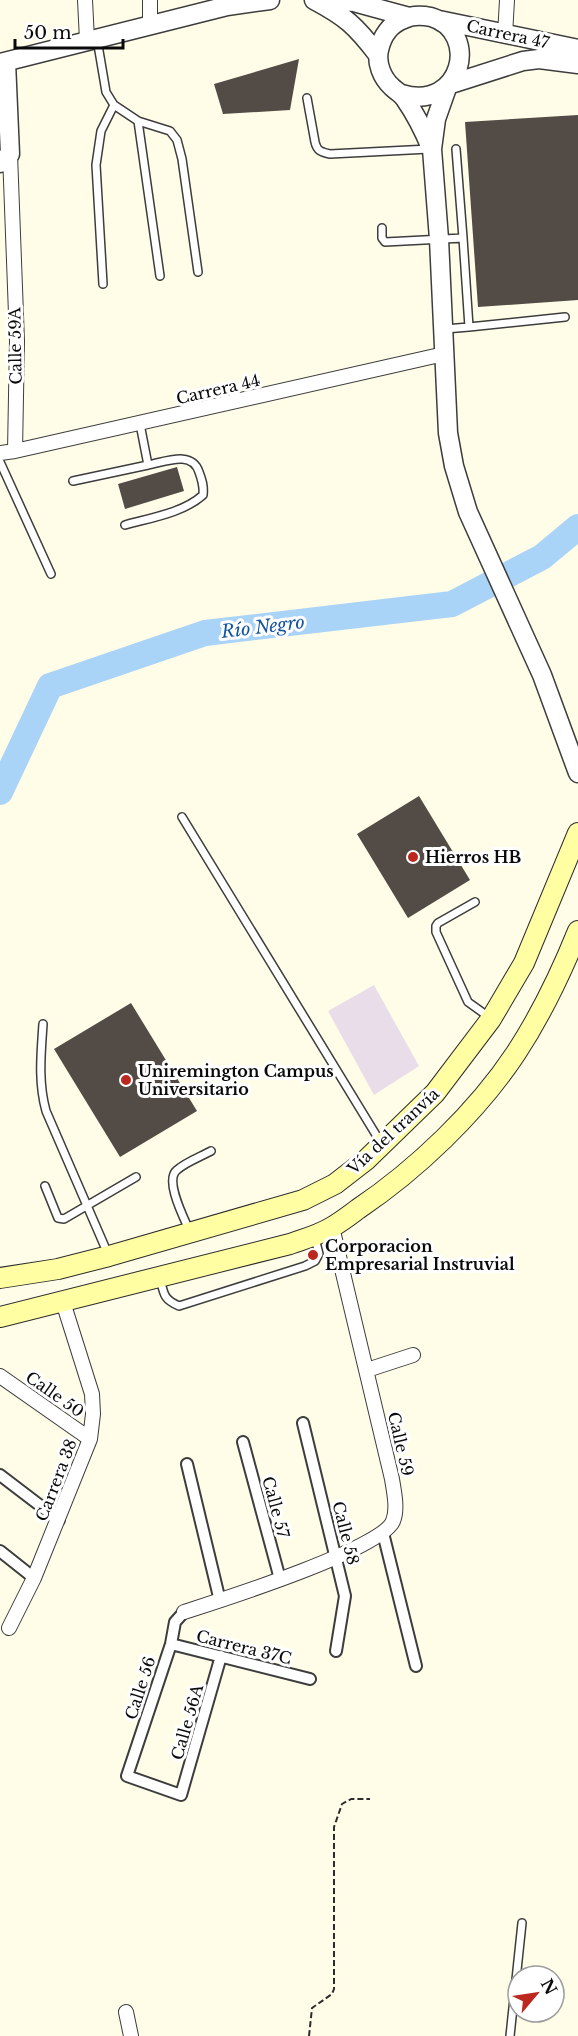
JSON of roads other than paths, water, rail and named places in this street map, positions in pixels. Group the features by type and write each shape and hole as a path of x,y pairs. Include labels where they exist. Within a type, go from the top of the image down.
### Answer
{"main road":[{"name":"Vía del tranvía","path":"0,1278 58,1269 109,1256 303,1200 335,1184 382,1145 435,1093 491,1019 524,963 578,833"},
{"path":"0,1317 290,1244 332,1227 386,1191 420,1161 478,1100 515,1054 572,959 578,931"}],"street":[{"path":"86,0 92,39"},
{"path":"150,0 150,25"},
{"path":"3,62 227,3 270,0"},
{"path":"314,0 354,24 378,55"},
{"path":"333,0 354,1 409,16"},
{"path":"505,35 507,0"},
{"path":"432,149 422,126 402,94 387,82 379,64 378,55 381,42 387,30 409,16 419,15 437,20 452,32 459,50 458,69 448,85 436,119 432,149 439,240 448,433 454,466 475,530 518,618 542,675 578,773"},
{"name":"Carrera 47","path":"437,20 578,49"},
{"name":"Carrera 47","path":"448,85 539,58 578,64"},
{"name":"Calle 59A","path":"3,62 5,177 17,342 15,451"},
{"path":"402,94 412,97 431,96 448,85"},
{"name":"Carrera 44","path":"0,453 140,424 444,354"},
{"name":"Calle 59","path":"332,1227 392,1479 395,1503 393,1522 383,1533"},
{"name":"Carrera 38","path":"4,1625 34,1578 90,1439 93,1414 92,1394 63,1302"},
{"path":"367,1370 413,1355"},
{"name":"Calle 50","path":"0,1376 90,1439"},
{"name":"Calle 58","path":"303,1423 345,1596 336,1651"},
{"name":"Calle 57","path":"243,1442 280,1579"},
{"path":"187,1464 220,1601"},
{"path":"0,1475 59,1520"},
{"path":"183,1612 220,1601 337,1558 383,1533 416,1666"},
{"path":"0,1551 34,1578"},
{"name":"Calle 56","path":"182,1795 127,1776 171,1644 175,1622 183,1612"},
{"name":"Carrera 37C","path":"171,1644 310,1679"},
{"name":"Calle 56A","path":"182,1795 221,1656"},
{"path":"126,2012 131,2036"}],"lane":[{"path":"92,39 106,92 114,105 138,121 170,131 177,140 182,159 198,272"},
{"path":"307,98 315,142 320,152 330,154 432,149"},
{"path":"103,284 96,165 100,131 114,105"},
{"path":"138,121 160,276"},
{"path":"456,149 469,327"},
{"path":"382,228 382,238 386,242 463,238"},
{"path":"443,329 565,317"},
{"path":"140,424 148,465"},
{"path":"73,481 184,458 192,460 198,466 204,485 203,495 194,503 125,525"},
{"path":"0,462 51,574"},
{"path":"182,818 382,1145"},
{"path":"475,902 438,923 436,932 468,1002 491,1019"},
{"path":"43,1024 40,1080 46,1111 109,1256"},
{"path":"190,1233 172,1184 172,1175 211,1151"},
{"path":"45,1185 58,1218 64,1219 136,1176"},
{"path":"159,1277 168,1301 179,1306 315,1261 319,1254 314,1235"},
{"path":"510,2036 522,1923"}],"waterway":[{"name":"Río Negro","path":"0,792 50,686 205,633 452,604 542,557 578,527"}],"place":[{"name":"Hierros HB","path":"413,857"},
{"name":"Uniremington Campus Universitario","path":"126,1080"},
{"name":"Corporacion Empresarial Instruvial","path":"313,1255"}]}
